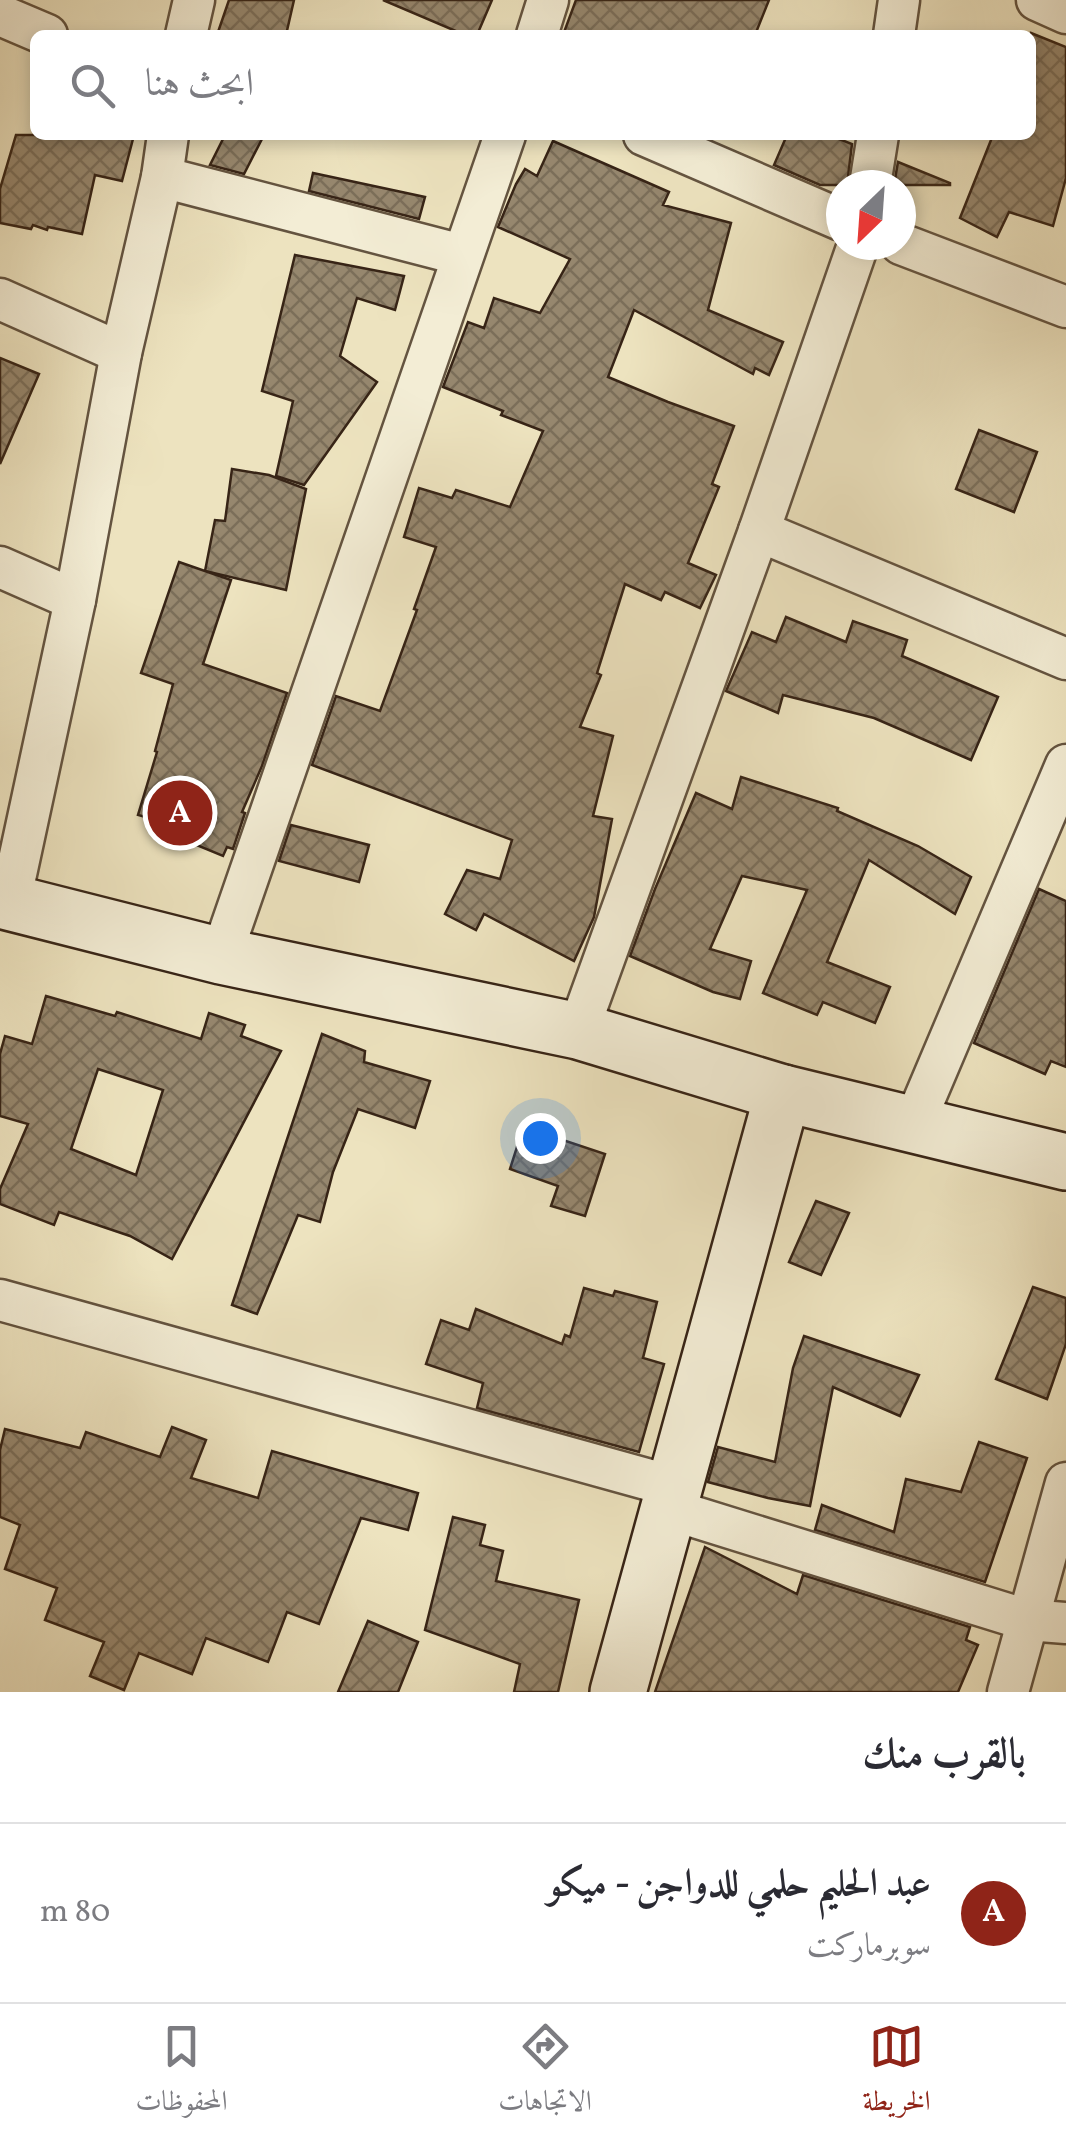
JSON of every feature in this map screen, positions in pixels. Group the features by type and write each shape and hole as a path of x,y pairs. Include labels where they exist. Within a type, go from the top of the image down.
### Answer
{"street":[{"path":"187,30 194,0"},
{"path":"539,30 548,0"},
{"path":"895,30 900,0"},
{"path":"1037,0 1066,13"},
{"path":"0,15 35,30"},
{"path":"167,140 121,353 76,600 5,901 222,956 578,1031 783,1093 1066,1162"},
{"path":"222,956 502,140"},
{"path":"656,140 826,214"},
{"path":"872,170 877,140"},
{"path":"162,177 462,256"},
{"path":"916,250 1066,306"},
{"path":"578,1031 853,260"},
{"path":"0,299 121,353"},
{"path":"759,531 1066,659"},
{"path":"0,568 76,600"},
{"path":"913,1126 1066,765"},
{"path":"618,1692 783,1093"},
{"path":"0,1300 672,1498 1047,1622"},
{"path":"1008,1692 1047,1622 1066,1483"}],"building":[{"path":"229,0 294,0 287,30 219,30"},
{"path":"383,0 492,0 479,30 453,30"},
{"path":"576,0 769,0 757,30 565,30"},
{"path":"1036,35 1066,47 1066,178 1053,226 1009,212 997,237 960,218 991,140 1036,140"},
{"path":"16,135 30,135 30,140 133,140 122,181 95,175 82,234 0,223 0,189"},
{"path":"222,140 261,140 244,174 210,165"},
{"path":"785,140 842,140 852,144 849,170 826,170 826,185 774,165"},
{"path":"553,141 669,192 663,205 731,223 708,310 783,342 769,375 755,368 753,374 634,310 608,377 734,426 712,484 719,487 688,563 716,575 700,608 665,592 661,600 625,584 597,673 601,675 580,727 613,736 593,816 612,819 594,917 574,961 484,914 476,930 445,914 467,870 500,879 512,840 312,765 336,696 380,711 436,547 404,537 419,488 452,498 456,490 510,507 543,431 443,387 468,322 484,328 494,298 540,313 570,259 498,227 525,169 537,176"},
{"path":"898,162 950,185 916,185 916,170 897,170"},
{"path":"313,173 425,197 419,219 309,191"},
{"path":"295,255 404,276 395,310 357,298 340,356 377,382 304,485 276,476 293,401 262,391"},
{"path":"0,358 39,374 0,464"},
{"path":"979,430 1037,452 1014,512 956,489"},
{"path":"232,469 269,475 306,489 286,590 205,571 215,520 225,521"},
{"path":"179,562 231,580 203,664 287,693 242,812 245,813 233,849 227,847 223,856 187,841 192,830 138,815 173,684 141,673"},
{"path":"786,617 846,642 853,621 907,640 902,656 998,697 971,760 874,718 783,695 778,713 726,691 752,632 776,642"},
{"path":"741,777 838,808 837,811 918,846 971,877 955,914 869,860 827,962 890,987 875,1023 823,1002 817,1015 763,993 807,890 742,876 710,949 751,961 740,999 713,992 630,956 696,793 732,809"},
{"path":"291,825 369,845 359,882 279,861"},
{"path":"1039,889 1066,901 1066,1067 1051,1061 1045,1074 974,1043"},
{"path":"46,996 115,1016 117,1012 201,1039 209,1013 245,1025 241,1036 281,1051 172,1259 130,1236 59,1212 54,1225 0,1204 0,1189 28,1124 0,1116 0,1054 5,1036 32,1044","holes":["98,1069 163,1090 136,1175 71,1149"]},
{"path":"322,1034 365,1051 364,1062 430,1081 415,1128 358,1109 333,1172 320,1222 298,1215 257,1314 232,1305"},
{"path":"522,1131 605,1154 585,1216 551,1206 558,1186 510,1169"},
{"path":"816,1201 849,1213 821,1275 789,1262"},
{"path":"1033,1287 1066,1298 1066,1344 1047,1399 996,1379"},
{"path":"584,1288 657,1302 643,1358 664,1364 639,1452 477,1408 483,1383 426,1364 441,1320 469,1330 476,1309 562,1344 565,1335 570,1337"},
{"path":"804,1336 919,1375 900,1416 833,1387 810,1506 708,1482 718,1447 775,1462 793,1368"},
{"path":"172,1427 206,1440 191,1478 258,1498 272,1451 418,1493 408,1530 361,1518 319,1624 287,1612 268,1662 206,1638 192,1674 139,1653 124,1690 90,1676 104,1642 45,1620 57,1588 5,1569 20,1525 0,1517 0,1450 5,1429 80,1448 86,1432 160,1457"},
{"path":"979,1442 1027,1458 985,1582 815,1530 822,1505 894,1532 906,1479 961,1492"},
{"path":"453,1517 485,1525 480,1545 503,1551 496,1581 579,1600 558,1692 514,1692 520,1664 425,1630"},
{"path":"705,1547 797,1594 803,1575 970,1627 966,1640 978,1645 958,1692 655,1692"},
{"path":"368,1621 418,1642 398,1692 338,1692"}],"place":[{"name":"عبد الحليم حلمي للدواجن - ميكو","path":"180,813"}]}
